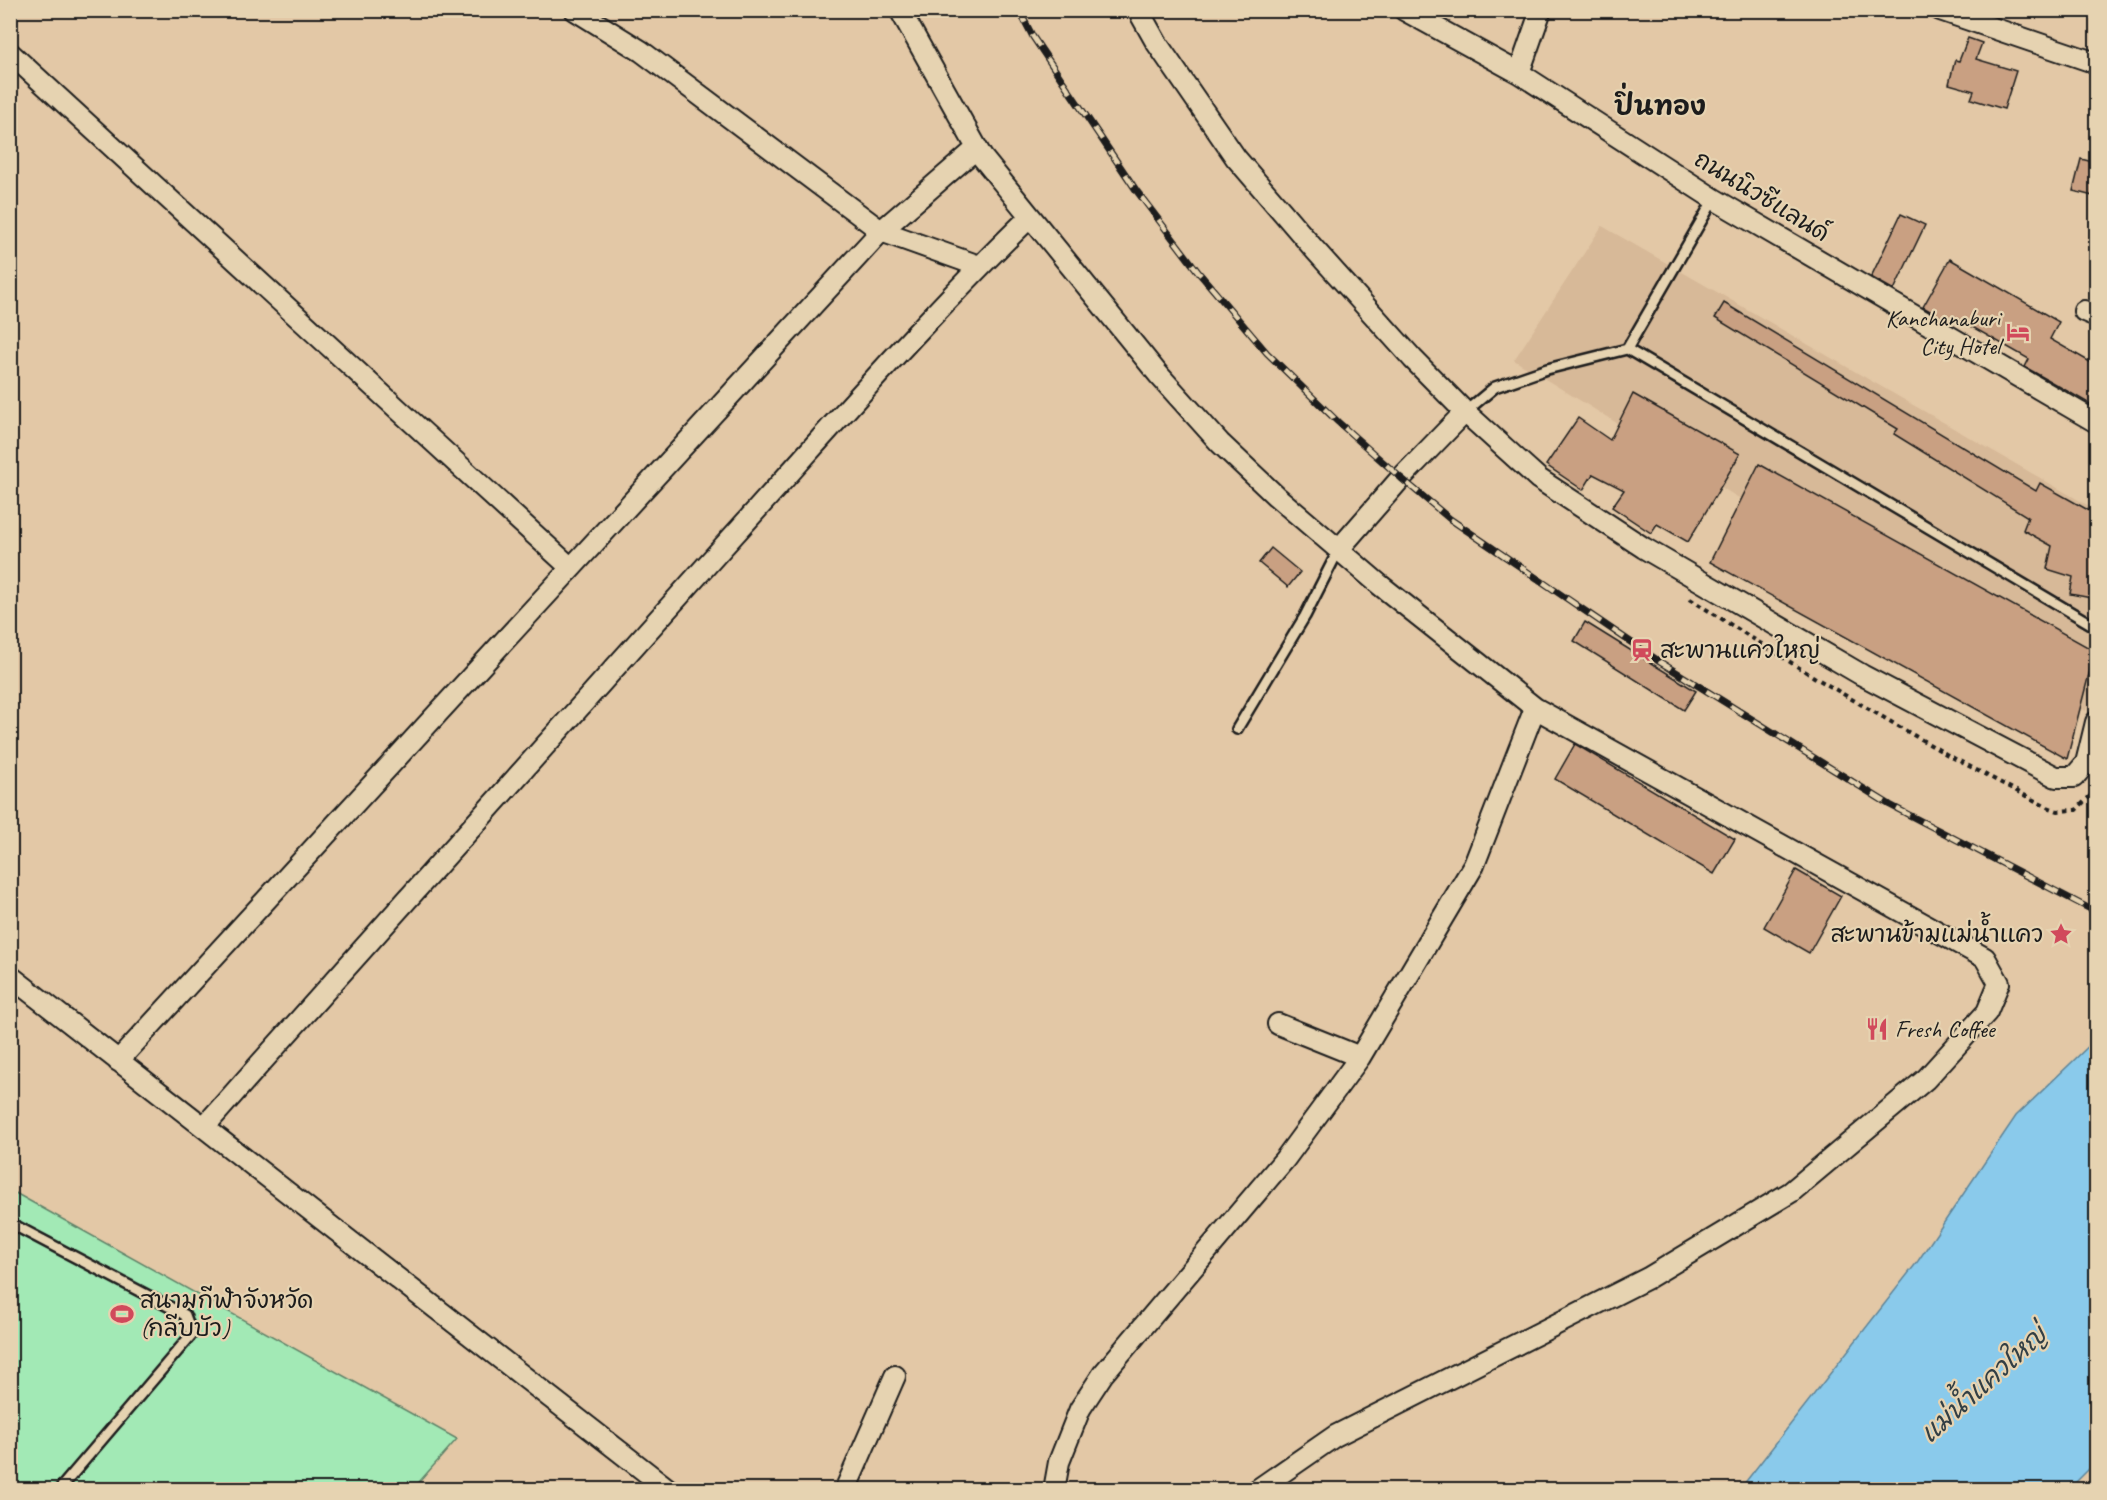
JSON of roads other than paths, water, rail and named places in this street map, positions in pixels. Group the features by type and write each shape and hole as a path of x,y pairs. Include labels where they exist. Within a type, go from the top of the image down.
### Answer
{"street":[{"path":"575,10 641,51 881,231 979,266"},
{"path":"900,10 977,148 1030,217 1158,374 1220,443 1276,496 1389,592 1535,708 1985,958 1999,983 1987,1012 1926,1079 1791,1192 1648,1278 1335,1436 1257,1490"},
{"path":"1138,10 1156,42 1236,158 1413,359 1465,412 1539,479 1644,548 1862,675 2056,777 2074,777 2086,763 2097,722"},
{"name":"ถนนนิวซีแลนด์","path":"1404,10 1519,73 1714,199 2097,422"},
{"path":"1519,73 1541,10"},
{"path":"1940,10 2097,63"},
{"path":"10,53 571,568"},
{"path":"118,1060 881,231 977,148"},
{"path":"204,1127 537,753 979,266 1030,217"},
{"path":"1339,549 1401,478 1465,412"},
{"path":"1054,1490 1059,1462 1080,1409 1103,1374 1285,1159 1360,1056 1474,866 1535,708"},
{"path":"10,976 669,1490"},
{"path":"1278,1024 1360,1056"},
{"path":"845,1490 895,1376"}],"lane":[{"path":"1628,349 1714,199"},
{"path":"1465,412 1495,387 1547,369 1628,349 2097,627"},
{"path":"1237,729 1305,616 1339,549"},
{"path":"10,1223 185,1315 192,1334 59,1490"}],"water":[{"name":"แม่น้ำแควใหญ่","path":"2096,1039 2096,1462 2069,1489 1740,1489 1918,1261 2016,1116"}],"railway":[{"path":"1019,10 1033,37 1136,190 1199,273 1267,353 1338,422 1401,478 1450,519 1660,662 1890,805 2096,912"}],"place":[{"name":"Kanchanaburi City Hotel","path":"2018,332"},
{"name":"สะพานแควใหญ่","path":"1642,650"},
{"name":"สะพานข้ามแม่น้ำแคว","path":"2061,934"},
{"name":"Fresh Coffee","path":"1877,1029"},
{"name":"สนามกีฬาจังหวัด (กลีบบัว)","path":"122,1314"}],"district":[{"name":"ปิ่นทอง","path":"1660,106"}]}
